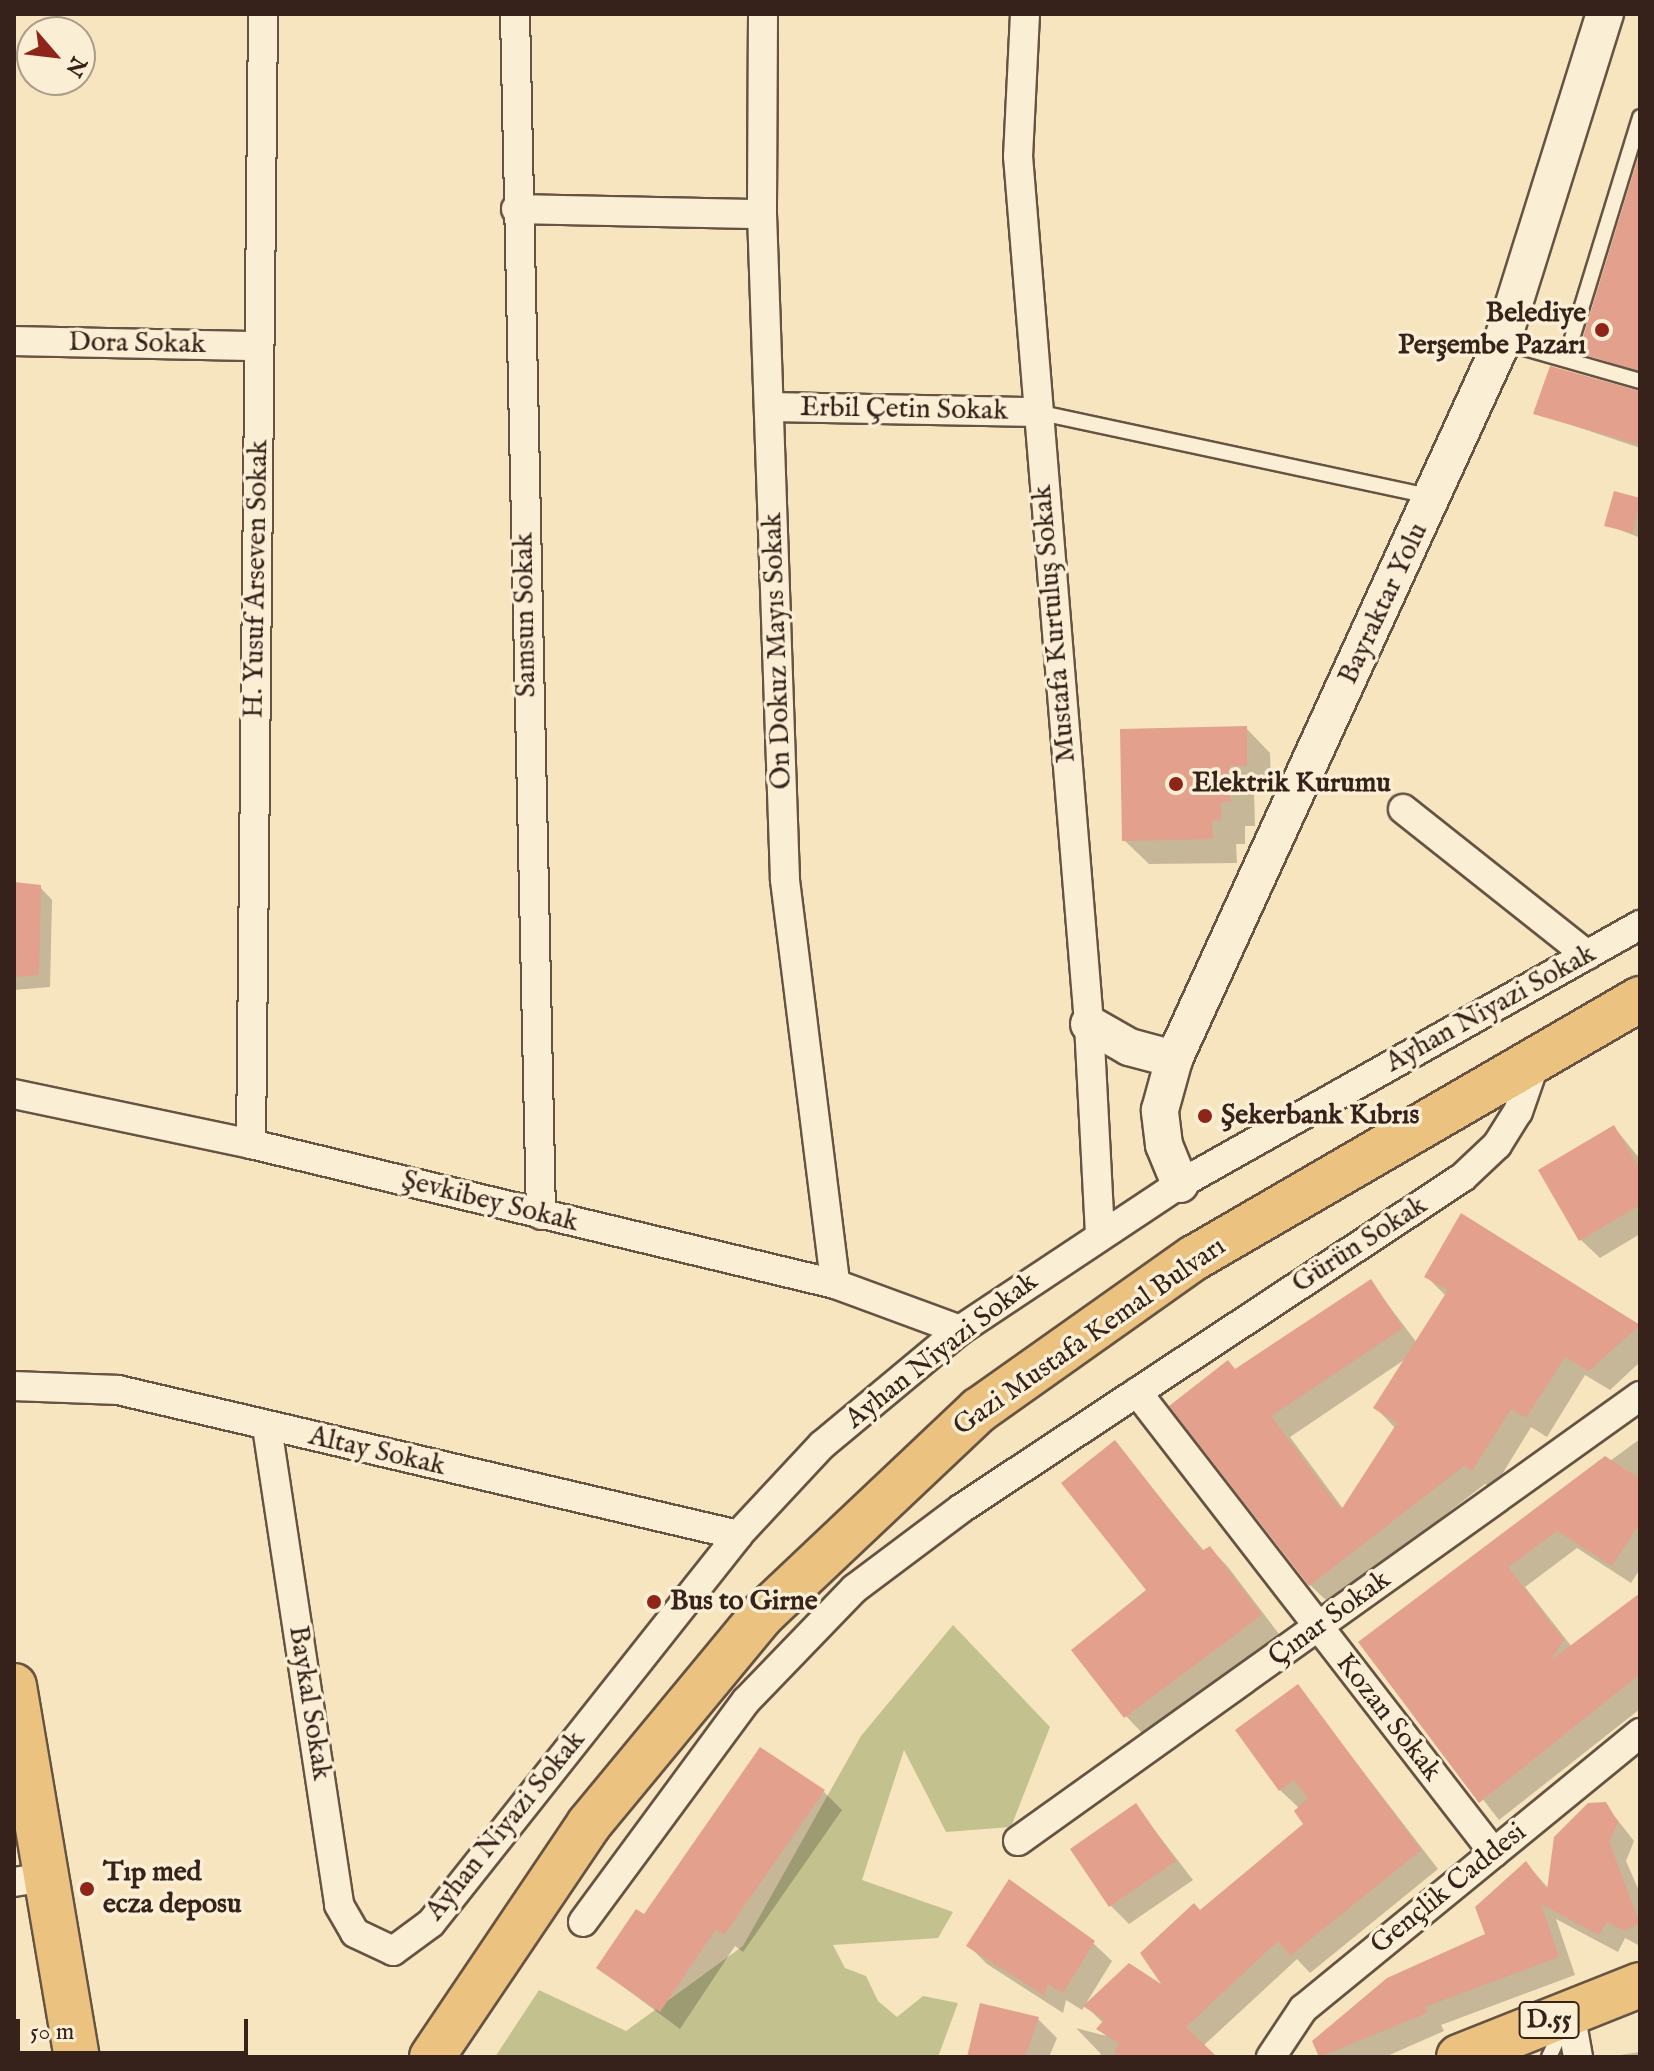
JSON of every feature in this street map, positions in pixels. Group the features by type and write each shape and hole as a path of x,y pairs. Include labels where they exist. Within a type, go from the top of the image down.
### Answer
{"main road":[{"name":"Gazi Mustafa Kemal Bulvarı","path":"432,2057 589,1824 762,1615 871,1507 979,1410 1194,1258 1537,1056 1640,999"},
{"path":"14,1686 29,1879 77,2057"},
{"name":"D.55","path":"1459,2057 1640,1985"}],"street":[{"name":"H. Yusuf Arseven Sokak","path":"251,1144 263,14"},
{"name":"Samsun Sokak","path":"515,14 516,209 541,1215"},
{"name":"On Dokuz Mayıs Sokak","path":"763,14 762,214 785,880 835,1284"},
{"name":"Mustafa Kurtuluş Sokak","path":"1025,14 1018,156 1089,1024 1100,1234"},
{"name":"Bayraktar Yolu","path":"1180,1184 1164,1145 1160,1110 1174,1059 1434,497 1502,342 1605,14"},
{"path":"516,209 762,214"},
{"name":"Dora Sokak","path":"14,341 259,346"},
{"name":"Erbil Çetin Sokak","path":"771,407 1037,412"},
{"path":"1403,809 1587,955"},
{"name":"Ayhan Niyazi Sokak","path":"393,1951 431,1923 738,1535 822,1445 960,1330 1100,1234 1180,1184 1640,925"},
{"path":"1089,1024 1129,1047 1174,1059"},
{"name":"Gürün Sokak","path":"583,1922 746,1701 854,1589 962,1508 1463,1177 1497,1145 1518,1112 1537,1056"},
{"name":"Şevkibey Sokak","path":"14,1094 251,1144 835,1284 960,1330"},
{"name":"Altay Sokak","path":"14,1386 118,1390 738,1535"},
{"name":"Kozan Sokak","path":"1137,1392 1494,1853"},
{"name":"Çınar Sokak","path":"1018,1841 1640,1396"},
{"name":"Baykal Sokak","path":"267,1427 339,1905 355,1933 393,1951"},
{"name":"Gençlik Caddesi","path":"1271,2057 1303,2009 1640,1733"},
{"path":"1570,2012 1578,2057"}],"lane":[{"path":"1566,358 1640,117"},
{"path":"1502,342 1640,381"},
{"path":"1037,412 1434,497"},
{"path":"1549,2057 1570,2012"}],"shaded area":[{"path":"953,1625 1050,1727 1011,1827 946,1832 904,1750 862,1880 953,1912 938,1938 833,1945 845,1968 866,1976 878,2001 897,2017 923,1996 958,2003 938,2057 495,2057 539,1990 626,2031 743,1946 861,1736"}],"building":[{"path":"1640,151 1640,371 1578,353"},
{"path":"1550,366 1640,391 1640,445 1533,414"},
{"path":"1614,491 1640,498 1633,533 1604,526"},
{"name":"Elektrik Kurumu","path":"1247,726 1247,766 1230,766 1231,802 1221,802 1221,821 1212,820 1213,839 1122,841 1120,729"},
{"path":"14,882 41,885 39,975 14,977"},
{"path":"1614,1125 1640,1169 1640,1205 1579,1241 1538,1170"},
{"path":"1461,1213 1640,1325 1589,1371 1565,1357 1526,1418 1511,1409 1472,1471 1464,1466 1309,1586 1169,1406 1228,1360 1235,1369 1371,1279 1403,1328 1271,1416 1341,1510 1397,1423 1373,1408 1448,1290 1424,1277"},
{"path":"1115,1440 1202,1551 1210,1546 1262,1615 1124,1718 1071,1650 1146,1590 1061,1483"},
{"path":"1605,1456 1640,1479 1640,1523 1612,1566 1557,1531 1508,1567 1564,1640 1550,1661 1640,1593 1640,1674 1479,1803 1358,1642"},
{"path":"1298,1684 1421,1850 1290,1956 1278,1941 1186,2027 1217,2057 1113,2057 1119,2043 1096,2029 1104,2020 1083,2006 1129,1963 1161,1984 1140,1953 1194,1903 1200,1910 1303,1824 1294,1811 1308,1798 1294,1780 1279,1791 1235,1730"},
{"path":"760,1747 825,1790 724,1935 716,1929 660,2012 596,1968 636,1909 644,1914"},
{"path":"1606,1802 1618,1822 1609,1842 1640,1924 1624,1931 1607,1922 1599,1935 1541,1904 1559,1957 1425,2007 1427,2013 1319,2057 1312,2041 1387,1978 1485,1934 1475,1907 1526,1861 1547,1890 1554,1837 1588,1803"},
{"path":"1136,1803 1176,1861 1109,1907 1070,1849"},
{"path":"1009,1879 1095,1941 1063,1993 1048,1984 1045,1996 966,1946"},
{"path":"980,2003 1039,2017 1025,2057 967,2057"}],"place":[{"name":"Belediye Perşembe Pazarı","path":"1602,330"},
{"name":"Elektrik Kurumu","path":"1176,784"},
{"name":"Şekerbank Kıbrıs","path":"1205,1116"},
{"name":"Bus to Girne","path":"654,1602"},
{"name":"Tıp med ecza deposu","path":"87,1889"}]}
